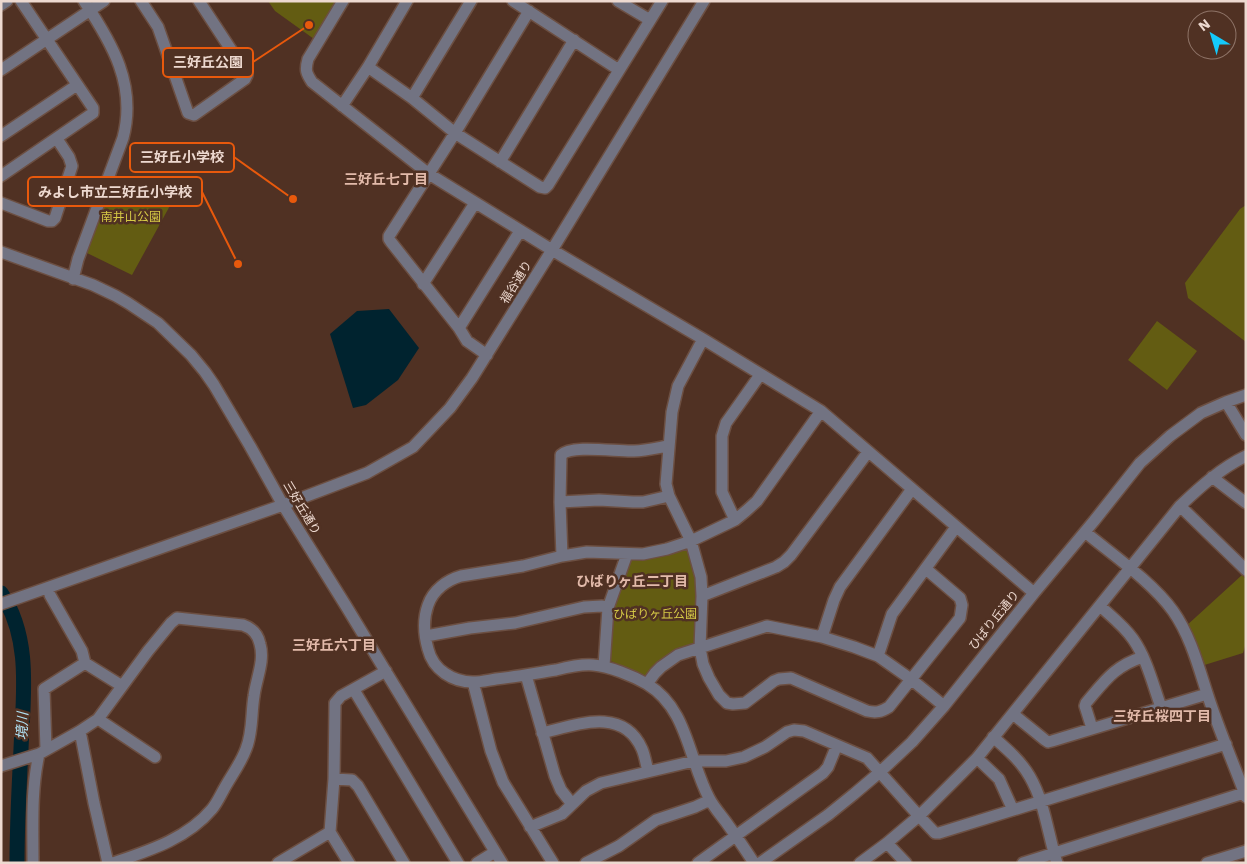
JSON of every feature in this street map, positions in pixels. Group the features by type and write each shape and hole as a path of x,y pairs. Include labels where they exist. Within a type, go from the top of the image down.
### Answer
{"street":[{"path":"1,5 7,1"},
{"path":"1,176 93,113 93,108 21,1"},
{"path":"1,70 47,40 87,6 104,1"},
{"path":"141,1 158,27 188,113 194,115 245,79 246,75 198,1"},
{"path":"343,1 308,59 306,74 312,82 429,174 520,231 821,411 1034,593"},
{"path":"342,106 407,1"},
{"path":"412,98 471,1"},
{"path":"513,1 619,70"},
{"path":"618,1 650,20"},
{"path":"368,66 455,133 540,187 545,188 662,1"},
{"name":"福谷通り","path":"1,604 283,505 367,473 413,446 450,408 472,378 704,1"},
{"path":"73,279 78,259 123,138 127,114 126,92 119,62 109,41 87,6"},
{"path":"487,355 467,341 459,328 391,242 389,236 455,133 529,11"},
{"path":"500,162 574,40"},
{"path":"1,136 77,85"},
{"path":"1,203 48,221 52,221 55,218 72,166 69,157 57,139"},
{"path":"423,284 474,203"},
{"path":"459,328 520,231"},
{"name":"三好丘通り","path":"1,252 104,290 128,303 158,323 191,355 205,372 283,505 502,863"},
{"path":"703,339 678,386 672,412 666,484 669,496 691,541 701,577 700,648 708,678 722,699 733,704 745,703 774,681 791,678 873,713 889,707 957,623 962,611 962,605 958,596 926,569"},
{"path":"735,520 722,492 722,436 726,424 760,375"},
{"name":"ひばり丘通り","path":"760,863 828,814 880,772 912,742 944,706 1140,463 1170,436 1201,414 1226,402 1246,396"},
{"path":"1226,402 1245,431"},
{"path":"754,863 710,800 700,781 684,728 678,717 670,705 647,684 604,666 593,665 473,682 455,679 440,670 433,662 428,652 424,624 429,601 436,591 452,579 587,552 643,554 654,552 691,541 735,520 756,501 821,411"},
{"path":"562,556 561,455 564,452 587,449 633,452 668,446"},
{"path":"702,596 776,567 784,562 868,452"},
{"path":"860,863 919,816 977,758 1180,506 1212,477 1235,461 1246,456"},
{"path":"1212,477 1246,503"},
{"path":"822,637 840,587 912,489"},
{"path":"560,502 599,500 643,502 669,496"},
{"path":"1180,506 1246,570"},
{"path":"878,656 892,614 956,527"},
{"path":"1023,863 1056,858 1245,795 1187,637 1177,617 1163,599 1085,532"},
{"path":"604,666 608,608 627,554"},
{"path":"50,595 82,651 84,663 122,686"},
{"path":"426,636 470,628 515,624 584,607 602,606 608,608"},
{"path":"1100,606 1130,635 1143,657 1162,707"},
{"path":"4,765 40,753 98,719 148,651 177,618 243,625 252,630 260,644 261,659 254,695 250,737 240,762 213,808 203,819 184,833 157,848 113,863"},
{"path":"647,684 655,673 678,655 767,626 822,637 878,656 944,706"},
{"path":"1092,728 1085,706 1086,703 1114,671 1127,663 1143,657"},
{"path":"32,863 34,817 32,801 40,753 44,688 84,663"},
{"path":"350,863 330,832 334,779 335,703 341,696 386,671"},
{"path":"526,675 558,784 572,804"},
{"path":"473,682 491,751 503,782 553,863"},
{"path":"354,690 458,863"},
{"path":"1013,714 1048,742 1207,694"},
{"path":"98,719 155,757"},
{"path":"542,733 596,721 616,724 630,733 641,746 648,771"},
{"path":"530,827 562,814 586,791 601,783 694,762 726,761 744,757 765,747 787,732 794,730 804,731 867,758 919,816 935,832 939,833 1226,744"},
{"path":"80,731 108,863"},
{"path":"993,737 1007,749 1026,770 1031,779 1040,801 1056,858"},
{"path":"698,863 823,773 828,767 836,744"},
{"path":"977,758 999,779 1013,810"},
{"path":"334,779 352,780 358,786 404,863"},
{"path":"586,863 618,846 656,820 710,800"},
{"path":"278,863 330,832"},
{"path":"887,843 906,863"},
{"path":"1206,863 1246,851"},
{"path":"477,863 495,852"}],"green space":[{"path":"268,1 338,1 314,39 275,11"},
{"name":"南井山公園","path":"114,180 172,202 132,275 87,253"},
{"path":"1246,205 1246,342 1188,298 1185,283 1240,209"},
{"path":"1157,321 1197,351 1167,390 1128,360"},
{"name":"ひばりヶ丘公園","path":"689,549 697,590 698,644 683,647 665,658 647,677 606,659 614,605 629,560 662,556"},
{"path":"1242,575 1246,579 1246,643 1243,653 1198,667 1185,627"}],"water":[{"path":"389,309 419,348 398,380 366,405 353,408 330,334 357,311"}],"waterway":[{"name":"境川","path":"1,593 11,611 17,629 23,669 24,689 17,863"}],"place":[{"name":"三好丘公園","path":"309,25"},
{"name":"三好丘小学校","path":"293,199"},
{"name":"みよし市立三好丘小学校","path":"238,264"}],"district":[{"name":"三好丘七丁目","path":"386,179"},
{"name":"ひばりヶ丘二丁目","path":"632,581"},
{"name":"三好丘六丁目","path":"334,645"},
{"name":"三好丘桜四丁目","path":"1162,716"}]}
